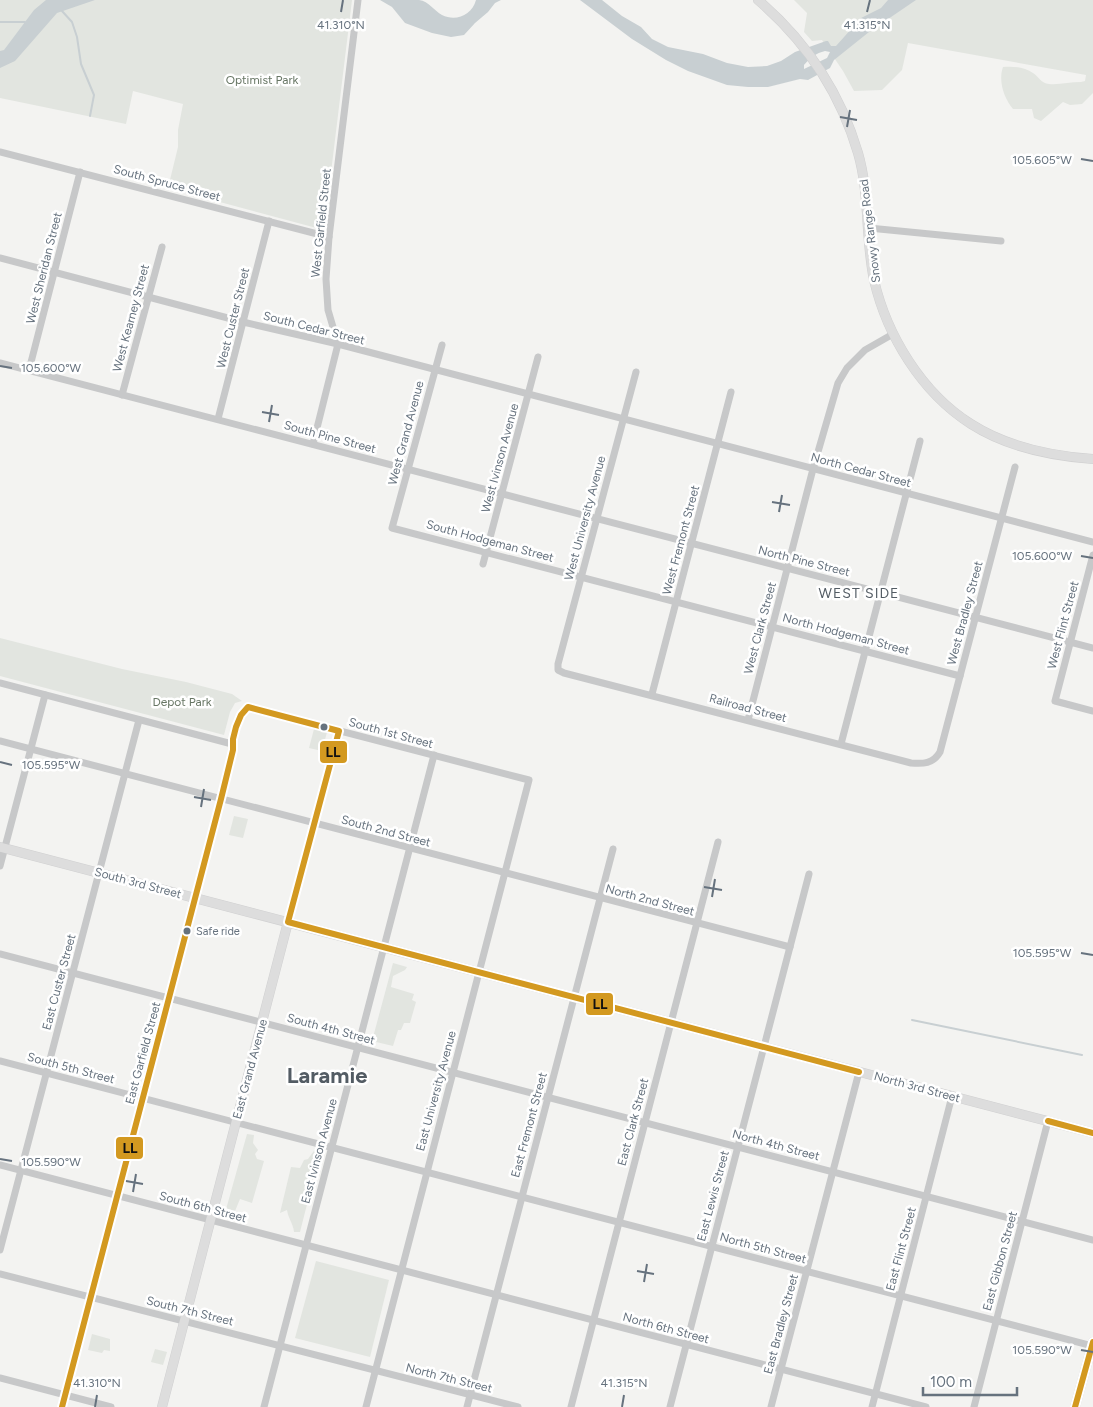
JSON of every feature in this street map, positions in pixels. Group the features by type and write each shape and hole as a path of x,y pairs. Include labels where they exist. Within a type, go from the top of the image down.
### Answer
{"main road":[{"name":"Snowy Range Road","path":"758,0 783,21 793,33 826,78 838,99 858,154 863,175 874,279 881,304 893,334 906,358 923,380 957,414 971,424 1011,443 1032,450 1093,459"},
{"name":"South 3rd Street","path":"2,848 479,972"},
{"name":"East Grand Avenue","path":"162,1407 288,922"},
{"name":"North 3rd Street","path":"479,972 1093,1133"},
{"path":"1075,1407 1093,1344"}],"street":[{"name":"West Garfield Street","path":"313,444 338,344 326,296 329,237 358,0"},
{"name":"South Spruce Street","path":"0,152 329,237"},
{"name":"West Sheridan Street","path":"29,370 80,172"},
{"name":"West Custer Street","path":"218,420 269,221"},
{"path":"869,228 1001,240"},
{"name":"West Kearney Street","path":"122,395 162,246"},
{"name":"South Cedar Street","path":"0,258 623,419"},
{"name":"West Clark Street","path":"748,720 832,400 842,375 847,368 864,350 893,334"},
{"name":"West Grand Avenue","path":"392,528 442,345"},
{"name":"West Ivinson Avenue","path":"483,564 538,357"},
{"name":"South Pine Street","path":"0,363 597,518"},
{"name":"West University Avenue","path":"558,670 558,664 636,372"},
{"name":"West Fremont Street","path":"652,694 731,392"},
{"name":"North Cedar Street","path":"623,419 1093,542"},
{"path":"841,744 920,441"},
{"name":"West Bradley Street","path":"932,761 940,752 1015,467"},
{"name":"North Pine Street","path":"597,518 1093,648"},
{"name":"South Hodgeman Street","path":"392,528 581,577"},
{"name":"West Flint Street","path":"1093,555 1055,701 1093,711"},
{"name":"North Hodgeman Street","path":"581,577 960,676"},
{"name":"Railroad Street","path":"558,670 911,762 926,763 932,761"},
{"path":"0,683 232,744"},
{"path":"0,866 2,848 45,695"},
{"name":"South 1st Street","path":"248,707 529,780"},
{"name":"East Garfield Street","path":"62,1407 221,799 237,725 244,710 248,707"},
{"name":"East Custer Street","path":"0,1250 139,720"},
{"name":"East Grand Avenue","path":"288,922 339,731"},
{"name":"South 2nd Street","path":"0,741 505,873"},
{"name":"East Ivinson Avenue","path":"264,1407 434,755"},
{"name":"East University Avenue","path":"366,1407 529,780"},
{"name":"East Clark Street","path":"571,1407 718,842"},
{"name":"East Fremont Street","path":"467,1407 613,849"},
{"name":"North 2nd Street","path":"505,873 790,947"},
{"name":"East Lewis Street","path":"670,1407 809,874"},
{"name":"South 4th Street","path":"0,954 453,1072"},
{"name":"South 5th Street","path":"0,1061 427,1172"},
{"name":"North 4th Street","path":"453,1072 1093,1240"},
{"name":"East Bradley Street","path":"771,1407 859,1072"},
{"name":"East Flint Street","path":"872,1407 952,1096"},
{"name":"East Gibbon Street","path":"974,1407 1048,1121"},
{"name":"South 6th Street","path":"0,1166 401,1270"},
{"name":"North 5th Street","path":"427,1172 901,1296 1093,1344"},
{"name":"North 6th Street","path":"401,1270 926,1407"},
{"name":"South 7th Street","path":"0,1274 375,1370"},
{"name":"North 7th Street","path":"375,1370 518,1407"},
{"path":"0,1378 110,1407"}],"green space":[{"name":"Optimist Park","path":"0,0 352,0 324,230 168,188 178,147 178,130 183,104 133,91 126,124 0,98"},
{"path":"794,0 1093,0 1093,93 1082,104 1070,105 1063,102 1041,121 1034,118 1032,109 1013,109 1010,105 1002,84 1003,67 1026,69 1049,84 1081,82 1085,81 1086,75 908,43 902,70 882,90 854,91 822,40 812,41 804,32 807,13"},
{"name":"Depot Park","path":"0,638 122,669 186,682 232,694 242,701 235,703 230,712 224,735 0,676"},
{"path":"314,729 327,732 322,751 309,748"},
{"path":"234,816 248,819 243,838 229,835"},
{"path":"393,963 407,967 393,976 391,987 414,994 412,1000 416,1002 410,1023 404,1023 401,1030 398,1030 393,1046 372,1041"},
{"path":"247,1134 254,1135 253,1143 258,1150 255,1154 257,1159 264,1161 252,1203 240,1199 233,1216 225,1213"},
{"path":"316,1148 321,1149 300,1232 294,1232 287,1210 280,1213 291,1167 300,1168 304,1160 308,1159"},
{"path":"316,1261 389,1280 370,1357 295,1338"},
{"path":"92,1334 110,1339 110,1351 104,1350 102,1353 88,1350"},
{"path":"155,1349 167,1352 163,1365 151,1362"}],"shaded area":[{"path":"46,0 95,0 57,13 15,61 0,68 0,51 4,50 34,10"},
{"path":"380,0 419,0 429,4 442,15 453,18 463,16 471,10 476,0 501,0 495,3 464,35 451,37 432,33 405,23 392,7"},
{"path":"580,0 602,0 622,16 641,27 652,39 668,47 703,54 727,63 748,67 767,66 781,61 795,52 826,41 831,46 836,46 861,18 881,8 888,0 916,0 869,32 834,60 830,68 808,80 800,79 768,87 727,85 688,71 632,39","holes":["825,51 830,52 827,58 804,69 804,65 813,56"]}],"waterway":[{"path":"62,11 72,22 77,37 81,64 94,95 90,116"},
{"path":"0,22 25,22"},
{"path":"912,1020 1082,1055"}],"transit line":[{"name":"LL","path":"62,1407 221,799 233,750 236,727 241,715 248,707 339,731 288,922 859,1072"},
{"name":"LL","path":"1048,1121 1093,1133"},
{"name":"LL","path":"1075,1407 1093,1342"}],"place":[{"name":"Safe ride","path":"187,931"}],"district":[{"name":"WEST SIDE","path":"859,593"},
{"name":"Laramie","path":"327,1075"}]}
